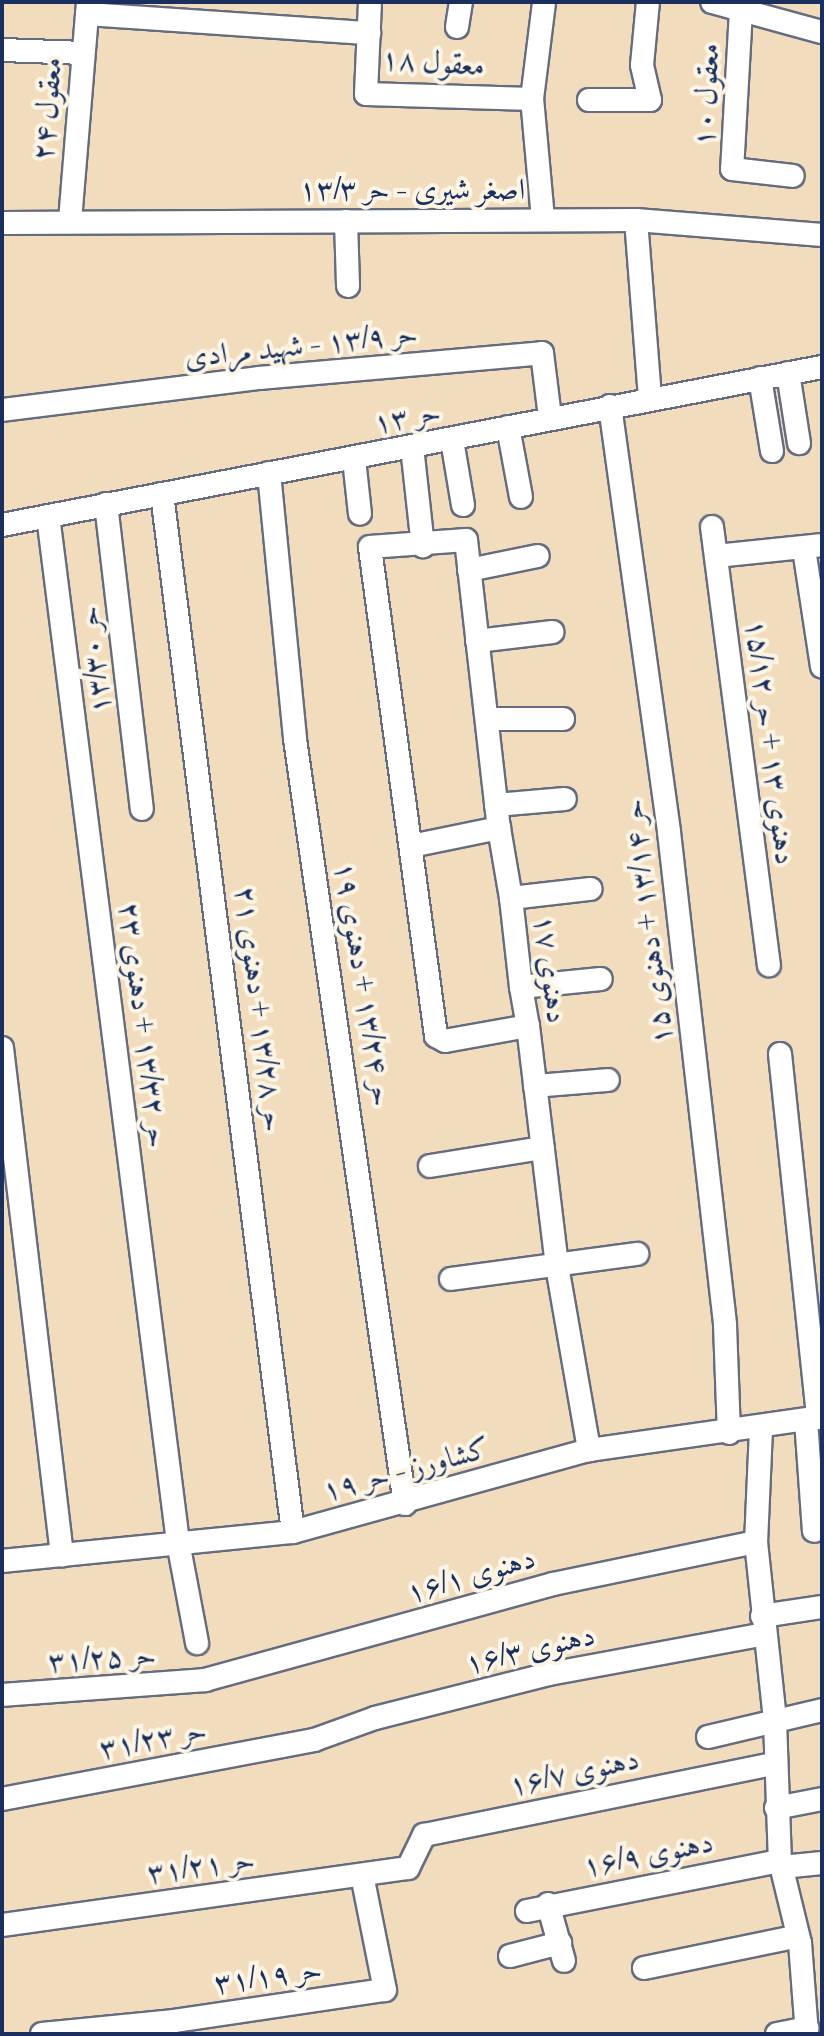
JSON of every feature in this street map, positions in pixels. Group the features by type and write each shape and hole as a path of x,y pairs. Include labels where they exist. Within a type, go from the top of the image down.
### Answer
{"street":[{"name":"معقول ۱۸","path":"370,2 366,94 532,99"},
{"path":"457,27 461,2"},
{"path":"543,219 532,99 544,2"},
{"path":"589,100 650,100 642,65 648,2"},
{"path":"712,2 822,32"},
{"path":"88,8 369,33"},
{"name":"معقول ۲۴","path":"70,221 88,8"},
{"name":"معقول ۱۰","path":"741,10 732,169 793,176"},
{"path":"2,50 82,53"},
{"path":"636,220 650,397"},
{"name":"اصغر شیری - حر ۱۳/۳","path":"2,223 636,220 822,235"},
{"path":"346,221 348,286"},
{"name":"حر ۱۳/۹ - شهید مرادی","path":"2,410 259,378 542,353 550,417"},
{"name":"حر ۱۳","path":"2,525 452,440 650,397 822,367"},
{"path":"788,373 799,443"},
{"path":"760,378 772,451"},
{"name":"حر ۱۳/۱۴ + دهنوی ۱۵","path":"610,406 669,832 725,1325 729,1433"},
{"path":"508,427 521,497"},
{"path":"452,440 463,505"},
{"path":"412,447 423,546 370,547 436,1036 445,1041 528,1026"},
{"path":"354,459 360,514"},
{"name":"حر ۱۳/۲۴ + دهنوی ۱۹","path":"269,473 295,739 405,1504"},
{"name":"حر ۱۳/۲۸ + دهنوی ۲۱","path":"162,494 293,1532"},
{"name":"حر ۱۳/۳۰","path":"106,504 142,809"},
{"name":"حر ۱۳/۳۲ + دهنوی ۲۳","path":"48,516 178,1542 197,1643"},
{"name":"دهنوی ۱۳ + حر ۱۵/۱۲","path":"712,527 769,965"},
{"name":"دهنوی ۱۷","path":"423,546 464,536 557,1266 589,1450"},
{"path":"716,556 813,547 822,667"},
{"path":"469,570 538,556"},
{"path":"477,641 552,632"},
{"path":"489,719 563,719"},
{"path":"496,805 565,799"},
{"path":"411,846 499,828"},
{"path":"511,898 590,889"},
{"path":"521,987 601,979"},
{"path":"2,1048 62,1555"},
{"path":"780,1054 815,1418 814,1531"},
{"path":"535,1086 608,1080"},
{"path":"430,1166 543,1148"},
{"path":"451,1279 637,1254"},
{"name":"کشاورز - حر ۱۹","path":"2,1561 293,1532 405,1504 589,1450 761,1429 815,1418"},
{"path":"761,1429 756,1542 775,1720 773,1764 781,1864 813,1996 807,2031 777,2034"},
{"name":"دهنوی ۱۶/۱","path":"205,1680 553,1584 756,1542"},
{"name":"دهنوی ۱۶/۳","path":"314,1740 375,1718 763,1625 822,1607"},
{"name":"حر ۳۱/۲۵","path":"2,1695 205,1680"},
{"path":"708,1737 822,1710"},
{"name":"حر ۳۱/۲۳","path":"2,1799 314,1740"},
{"name":"دهنوی ۱۶/۷","path":"408,1868 424,1835 773,1764"},
{"path":"776,1808 822,1799"},
{"name":"دهنوی ۱۶/۹","path":"510,1956 562,1952 537,1907 781,1864 822,1863"},
{"name":"حر ۳۱/۲۱","path":"2,1925 408,1868"},
{"name":"حر ۳۱/۱۹","path":"42,2034 174,2021 385,1990 362,1875"},
{"path":"644,1968 798,1936"}]}
